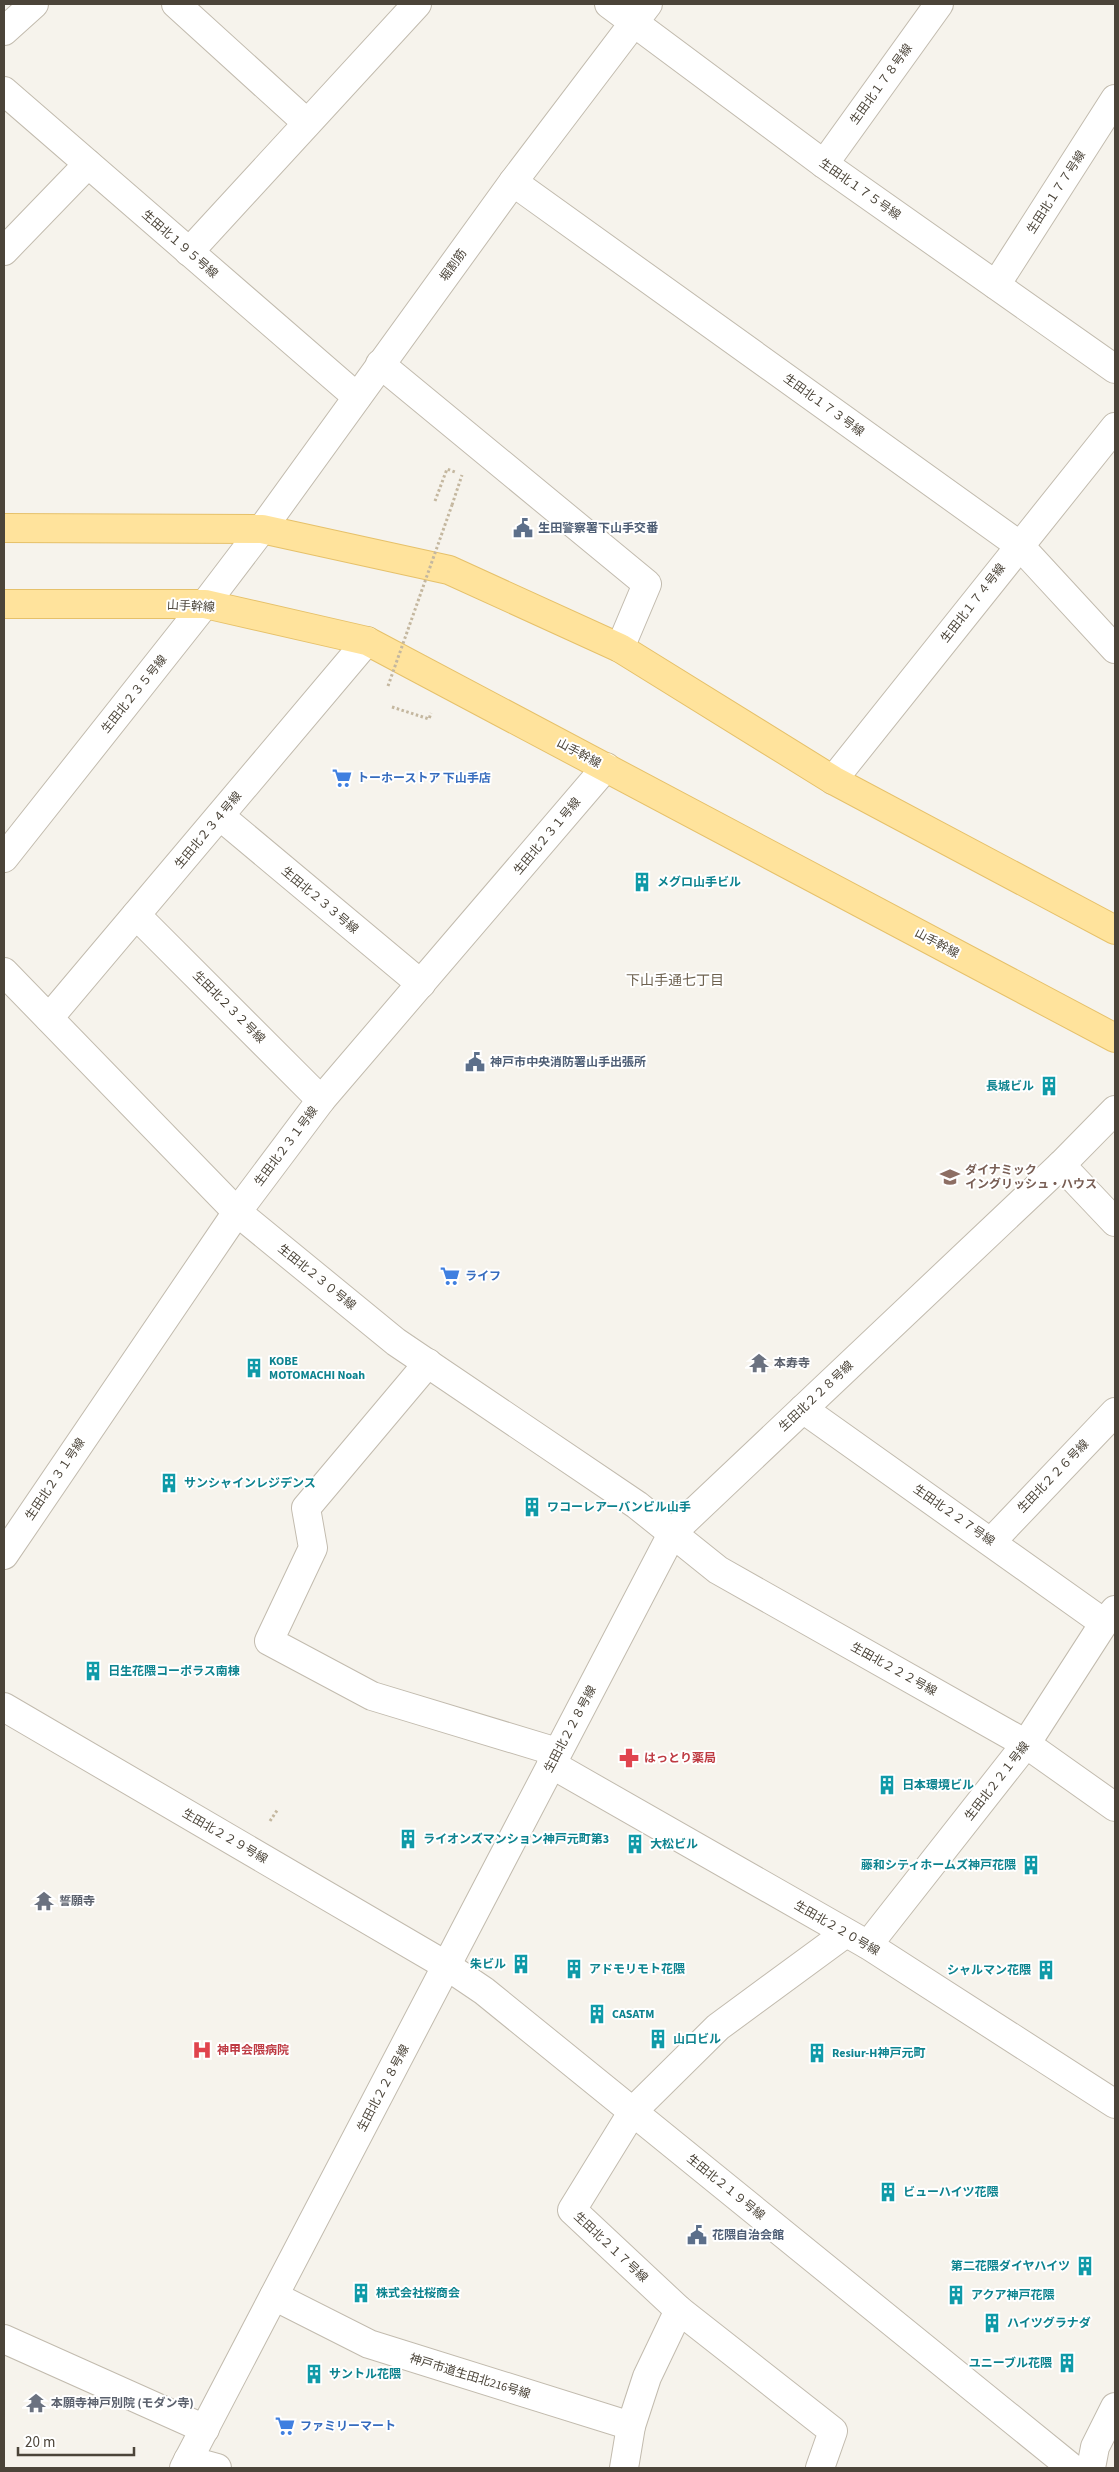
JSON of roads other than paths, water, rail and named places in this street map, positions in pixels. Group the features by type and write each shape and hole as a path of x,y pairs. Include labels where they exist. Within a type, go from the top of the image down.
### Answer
{"main road":[{"path":"4,528 262,529 450,570 620,648 833,780 1115,930"},
{"name":"山手幹線","path":"4,604 205,604 367,641 1115,1038"}],"street":[{"path":"4,31 34,4"},
{"path":"176,4 307,123"},
{"path":"189,252 417,4"},
{"name":"生田北１７５号線","path":"609,4 641,13 824,164 1115,369"},
{"name":"生田北１７８号線","path":"824,164 939,4"},
{"name":"堀割筋","path":"262,529 356,396 513,182 641,13"},
{"name":"生田北１９５号線","path":"4,92 356,396"},
{"name":"生田北１７７号線","path":"996,285 1115,99"},
{"path":"4,251 88,164"},
{"name":"生田北１７３号線","path":"513,182 1019,545 1115,649"},
{"path":"380,364 647,584 620,648"},
{"name":"生田北１７４号線","path":"833,780 1115,427"},
{"name":"生田北２３５号線","path":"4,858 262,529"},
{"name":"生田北２３４号線","path":"49,1018 367,641"},
{"name":"生田北２３１号線","path":"4,1554 237,1212 321,1100 606,767"},
{"name":"生田北２３３号線","path":"220,816 421,984"},
{"name":"生田北２３２号線","path":"136,915 321,1100"},
{"name":"生田北２３０号線","path":"4,972 237,1212 396,1342 637,1505 673,1532"},
{"name":"生田北２２８号線","path":"186,2464 673,1532 1061,1165 1115,1110"},
{"path":"1061,1165 1115,1222"},
{"name":"生田北２２０号線","path":"428,1363 306,1508 313,1548 269,1641 372,1696 554,1758 857,1939 1115,2104"},
{"name":"生田北２２７号線","path":"804,1409 992,1541 1109,1616"},
{"name":"生田北２２６号線","path":"992,1541 1115,1412"},
{"name":"生田北２２２号線","path":"673,1532 718,1570 1026,1744 1115,1807"},
{"name":"生田北２２１号線","path":"857,1939 1026,1744 1109,1616"},
{"name":"生田北２２９号線","path":"4,1707 447,1966"},
{"name":"生田北２１７号線","path":"820,2468 833,2431 679,2310 572,2210 633,2111 718,2027 857,1939"},
{"name":"生田北２１９号線","path":"447,1966 484,1991 1072,2468"},
{"name":"神戸市道生田北216号線","path":"274,2296 369,2344 631,2426"},
{"path":"624,2468 631,2426 647,2376 679,2310"},
{"path":"4,2339 205,2429"},
{"path":"1101,2458 1115,2407"},
{"path":"186,2464 218,2468"}],"place":[{"name":"生田警察署下山手交番","path":"523,528"},
{"name":"トーホーストア 下山手店","path":"342,778"},
{"name":"メグロ山手ビル","path":"642,882"},
{"name":"神戸市中央消防署山手出張所","path":"475,1062"},
{"name":"長城ビル","path":"1049,1086"},
{"name":"ダイナミック イングリッシュ・ハウス","path":"950,1177"},
{"name":"ライフ","path":"450,1276"},
{"name":"本寿寺","path":"759,1363"},
{"name":"KOBE MOTOMACHI Noah","path":"254,1368"},
{"name":"サンシャインレジデンス","path":"169,1483"},
{"name":"ワコーレアーバンビル山手","path":"532,1507"},
{"name":"日生花隈コーポラス南棟","path":"93,1671"},
{"name":"はっとり薬局","path":"629,1758"},
{"name":"日本環境ビル","path":"887,1785"},
{"name":"ライオンズマンション神戸元町第3","path":"408,1839"},
{"name":"大松ビル","path":"635,1844"},
{"name":"藤和シティホームズ神戸花隈","path":"1031,1865"},
{"name":"誓願寺","path":"44,1901"},
{"name":"朱ビル","path":"521,1964"},
{"name":"アドモリモト花隈","path":"574,1969"},
{"name":"シャルマン花隈","path":"1046,1970"},
{"name":"CASATM","path":"597,2014"},
{"name":"山口ビル","path":"658,2039"},
{"name":"神甲会隈病院","path":"202,2050"},
{"name":"Resiur-H神戸元町","path":"817,2053"},
{"name":"ビューハイツ花隈","path":"888,2192"},
{"name":"花隈自治会館","path":"697,2235"},
{"name":"第二花隈ダイヤハイツ","path":"1085,2266"},
{"name":"株式会社桜商会","path":"361,2293"},
{"name":"アクア神戸花隈","path":"956,2295"},
{"name":"ハイツグラナダ","path":"992,2323"},
{"name":"ユニーブル花隈","path":"1067,2363"},
{"name":"サントル花隈","path":"314,2374"},
{"name":"本願寺神戸別院 (モダン寺)","path":"36,2403"},
{"name":"ファミリーマート","path":"285,2426"}],"district":[{"name":"下山手通七丁目","path":"675,980"}]}
